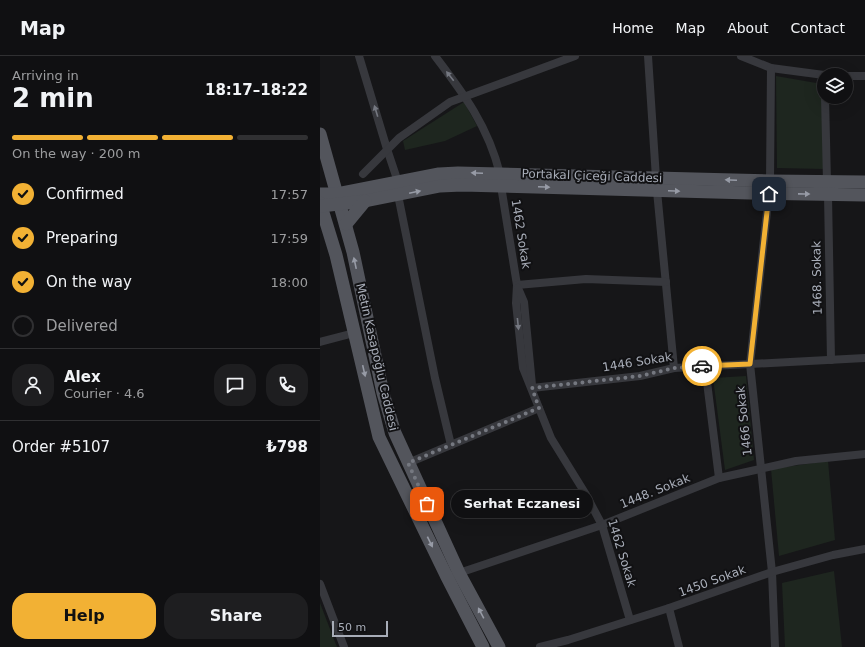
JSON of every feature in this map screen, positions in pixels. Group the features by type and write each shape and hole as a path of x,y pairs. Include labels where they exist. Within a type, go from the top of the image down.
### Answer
{"main road":[{"name":"Metin Kasapoğlu Caddesi","path":"320,134 346,224 384,393 395,433 459,573 499,647"},
{"path":"332,172 338,180 347,187 363,195 346,224"},
{"name":"Portakal Çiceği Caddesi","path":"363,195 398,182 458,173 501,180"},
{"name":"Portakal Çiceği Caddesi","path":"320,201 338,196 398,195 440,186 501,180 770,188 827,188 865,182"},
{"name":"Portakal Çiceği Caddesi","path":"827,188 865,195"},
{"name":"Metin Kasapoğlu Caddesi","path":"320,201 336,255 379,437 483,647"},
{"path":"320,229 336,255"}],"street":[{"path":"359,56 398,182"},
{"name":"1462 Sokak","path":"434,56 465,95 473,108 497,161 517,285 524,302 532,388 551,438 585,493 602,525 630,620"},
{"path":"363,174 399,138 450,102 465,95 575,56"},
{"path":"648,56 656,184 674,368"},
{"path":"741,56 771,68 817,74"},
{"name":"1466 Sokak","path":"771,68 770,188 750,364 772,572 774,647"},
{"path":"853,76 865,76"},
{"name":"1468. Sokak","path":"825,104 831,360"},
{"path":"398,195 435,378 451,445"},
{"path":"517,285 586,279 666,282"},
{"path":"320,342 354,333"},
{"name":"1446 Sokak","path":"532,388 640,376 674,368 865,358"},
{"path":"705,366 719,478"},
{"path":"408,463 539,408"},
{"name":"1448. Sokak","path":"459,573 602,525 719,478 796,461 865,454"},
{"name":"1450 Sokak","path":"540,647 568,640 669,608 772,572 833,555 865,549"},
{"path":"320,584 344,647"},
{"path":"669,608 679,647"},
{"name":"1450 Sokak","path":"561,647 568,640"}],"shaded area":[{"path":"776,76 817,83 817,104 822,104 824,169 777,168"},
{"path":"464,102 477,126 445,141 405,150 403,141"},
{"path":"746,376 754,460 725,470 713,378"},
{"path":"828,461 835,540 779,556 771,469"},
{"path":"834,571 842,647 785,647 782,583"},
{"path":"320,603 335,642 337,647 320,647"}],"way so far":[{"path":"427,504 408,463 539,408 532,388 640,376 674,368 702,366"}],"place":[{"name":"Serhat Eczanesi","path":"427,504"}],"route":[{"path":"702,366 750,364 769,194"}]}
